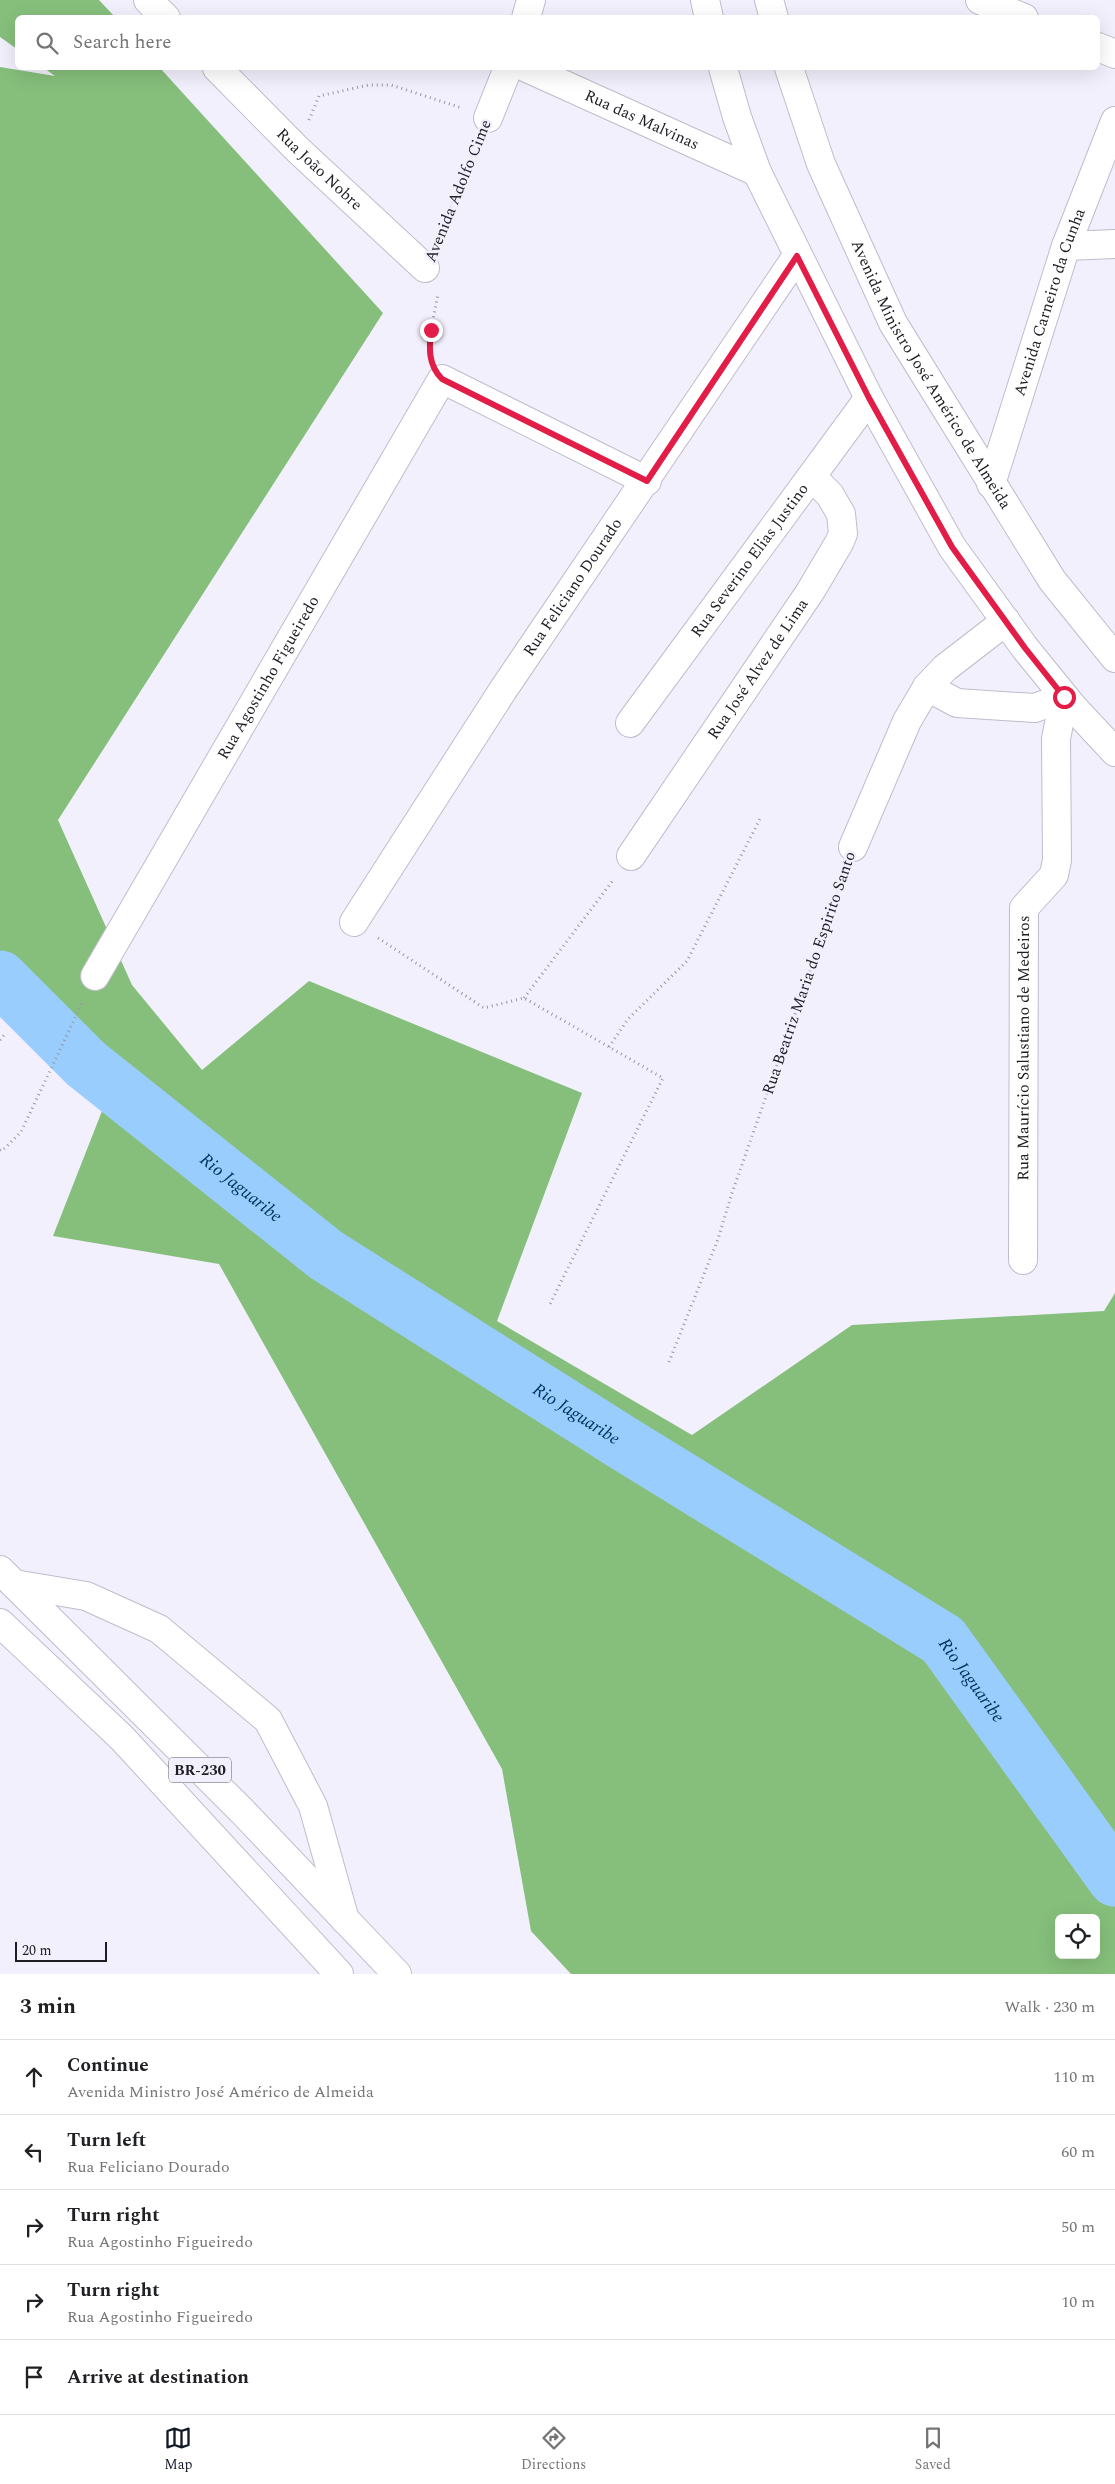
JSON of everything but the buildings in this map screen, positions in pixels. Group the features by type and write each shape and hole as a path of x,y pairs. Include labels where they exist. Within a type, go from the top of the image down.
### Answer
{"main road":[{"path":"148,0 163,15"},
{"path":"527,15 532,0"},
{"path":"705,0 709,15"},
{"path":"769,0 773,15"},
{"path":"980,0 1017,15"},
{"path":"1100,48 1115,54"},
{"name":"Rua João Nobre","path":"219,70 297,149 425,268"},
{"name":"Avenida Adolfo Cime","path":"488,118 507,70"},
{"name":"Rua das Malvinas","path":"532,70 757,172"},
{"path":"724,70 737,118 757,172 797,256 869,398 952,547 1064,697 1115,752"},
{"name":"Avenida Ministro José Américo de Almeida","path":"790,70 821,164 893,323 1052,580 1115,658"},
{"name":"Avenida Carneiro da Cunha","path":"991,484 1066,246 1115,121"},
{"path":"1066,246 1115,244"},
{"name":"Rua Feliciano Dourado","path":"354,922 504,690 647,481 797,256"},
{"path":"442,379 647,481"},
{"name":"Rua Agostinho Figueiredo","path":"90,986 442,379"},
{"name":"Rua Severino Elias Justino","path":"630,723 869,398"},
{"name":"Rua José Alvez de Lima","path":"631,856 810,592 839,543 843,534 841,514 830,495 812,477"},
{"name":"Rua Beatriz Maria do Espirito Santo","path":"854,847 907,721 927,687 945,668 1006,621"},
{"path":"927,687 957,703 1035,708 1064,697"},
{"name":"Rua Maurício Salustiano de Medeiros","path":"1023,1260 1024,908 1054,875 1056,860 1056,740 1064,697"},
{"path":"7,1577 86,1596 159,1629 268,1720 313,1806 345,1920"},
{"name":"BR-230","path":"7,1577 242,1811 397,1974"},
{"name":"BR-230","path":"0,1623 122,1738 339,1974"}],"path":[{"path":"297,149 319,96 369,85 391,85 488,118"},
{"name":"Avenida Adolfo Cime","path":"442,379 434,372 429,349 439,286 425,268 488,118"},
{"path":"609,1047 628,1019 687,961 760,819"},
{"name":"Rua Beatriz Maria do Espirito Santo","path":"669,1362 718,1239 732,1192 854,847"},
{"path":"354,922 484,1008 524,998 631,856"},
{"path":"0,1150 2,1151 21,1132 90,986"},
{"path":"524,998 663,1078 549,1306"},
{"path":"0,1040 4,1034"}],"green space":[{"path":"0,0 99,0 113,15 15,15 15,48 0,37"},
{"path":"0,67 55,76 47,70 162,70 383,313 58,820 132,985 202,1070 309,981 582,1093 497,1321 692,1435 852,1325 1104,1311 1115,1293 1115,1974 571,1974 531,1931 502,1769 219,1264 53,1236 111,1088 0,1002"}],"waterway":[{"name":"Rio Jaguaribe","path":"0,978 86,1064 326,1255 623,1443 943,1640 1115,1879"}],"route":[{"path":"431,330 429,349 431,363 434,372 442,379 647,481 797,256 869,398 952,547 1025,648 1064,697"}]}
